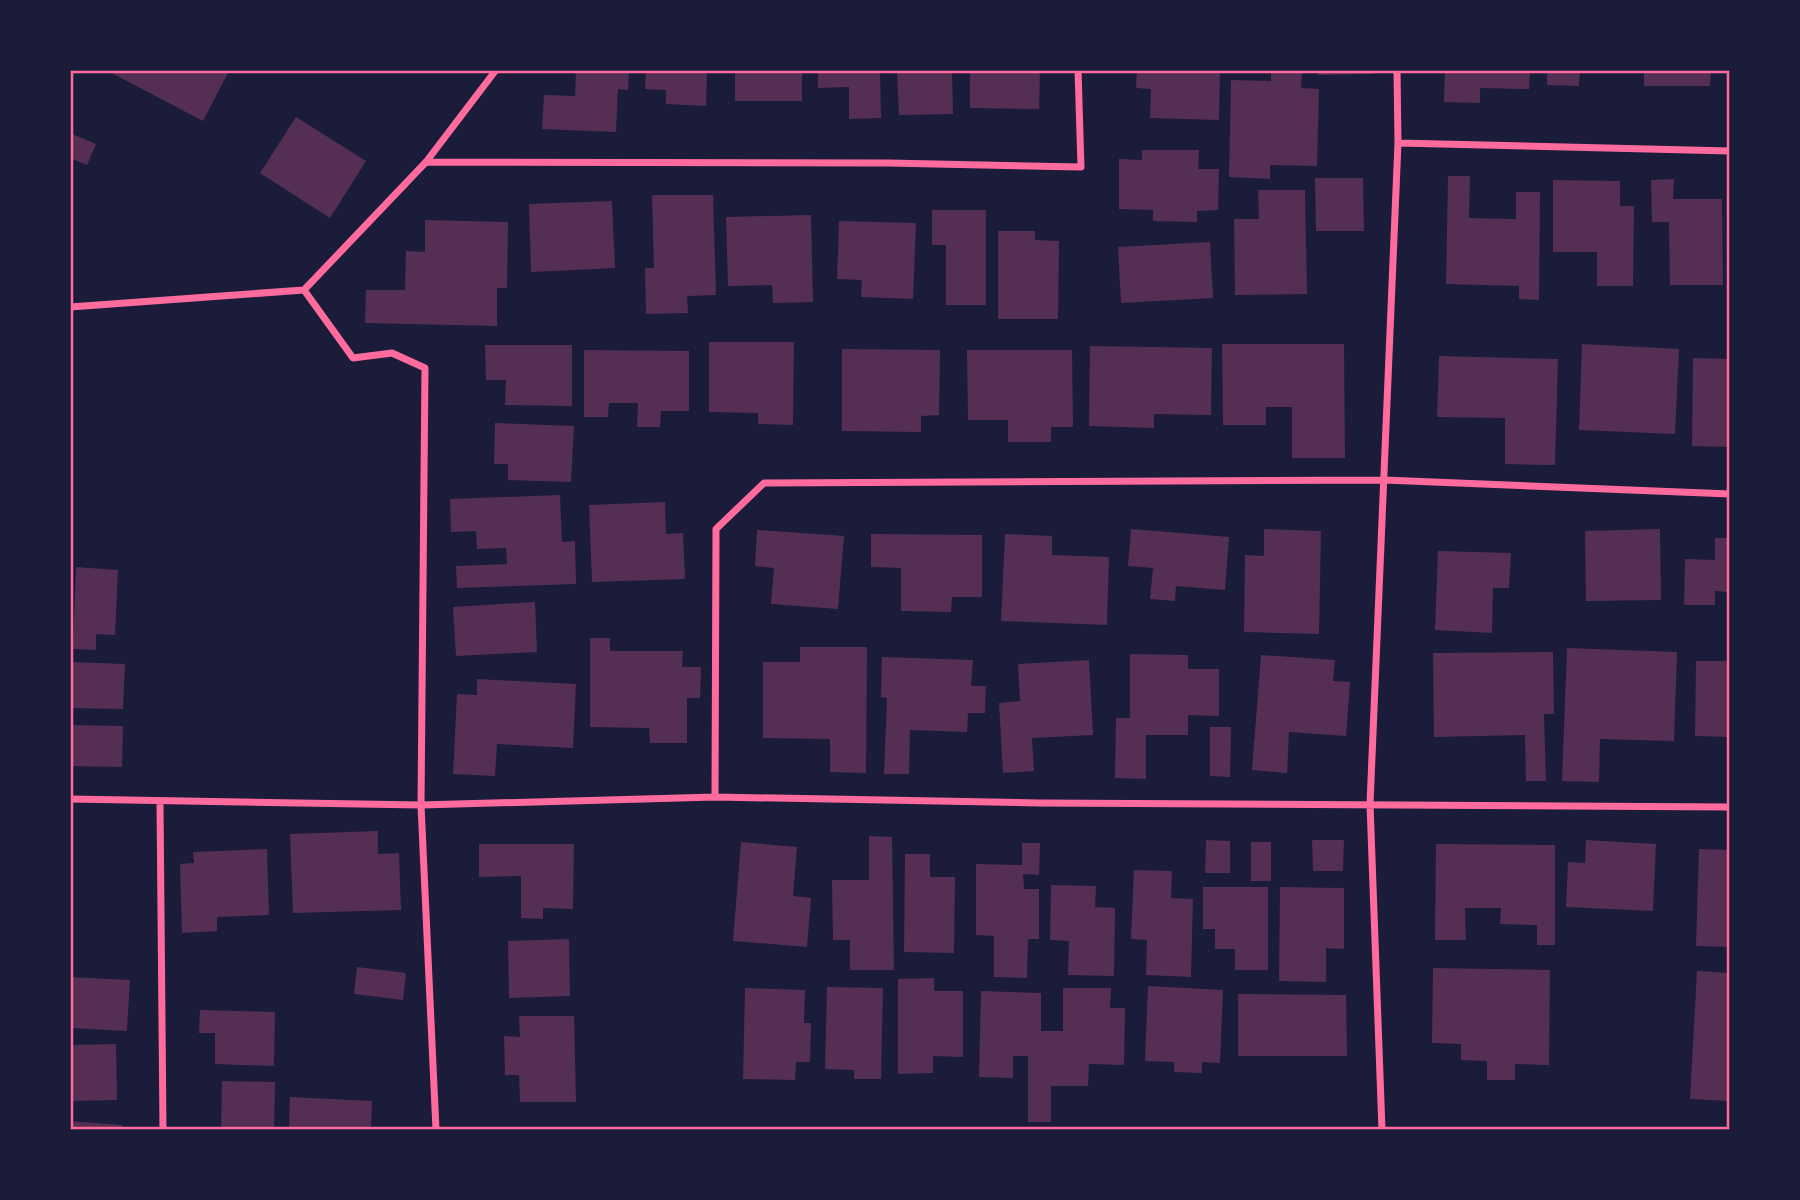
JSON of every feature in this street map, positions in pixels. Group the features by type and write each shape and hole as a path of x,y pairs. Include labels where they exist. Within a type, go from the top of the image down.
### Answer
{"street":[{"path":"70,307 304,290 426,162 496,70"},
{"path":"426,162 888,163 1081,167 1078,70"},
{"path":"1382,1130 1370,804 1398,143 1397,70"},
{"path":"1398,143 1730,151"},
{"path":"304,290 353,358 392,354 425,368 421,804 436,1130"},
{"path":"715,797 716,529 764,482 1384,480 1730,494"},
{"path":"70,799 421,804 715,797 1730,807"},
{"path":"160,802 163,1130"}],"building":[{"path":"106,70 226,70 229,71 203,121"},
{"path":"576,70 629,70 628,90 618,89 616,132 542,129 544,95 575,96"},
{"path":"646,70 707,70 706,106 666,104 666,90 645,89"},
{"path":"735,70 802,70 802,101 735,101"},
{"path":"818,70 880,70 881,118 849,119 849,87 818,88"},
{"path":"897,70 952,70 953,114 899,115"},
{"path":"970,70 1040,70 1039,109 970,108"},
{"path":"1137,70 1220,70 1219,120 1150,118 1151,89 1136,88"},
{"path":"1271,70 1302,70 1301,88 1319,89 1317,166 1270,165 1270,179 1229,177 1231,80 1271,81"},
{"path":"1318,70 1373,70 1373,74 1318,75"},
{"path":"1445,70 1530,70 1529,89 1480,88 1480,103 1444,102"},
{"path":"1547,70 1580,70 1579,86 1547,85"},
{"path":"1644,70 1711,70 1710,86 1644,86"},
{"path":"296,117 366,161 330,218 260,173"},
{"path":"70,133 96,144 87,165 70,158"},
{"path":"1142,150 1199,150 1198,169 1219,169 1218,210 1197,211 1197,222 1153,221 1153,210 1119,209 1119,159 1142,160"},
{"path":"1448,176 1470,176 1469,218 1516,219 1516,192 1540,192 1539,300 1519,299 1519,286 1446,284"},
{"path":"1315,178 1363,178 1364,231 1316,231"},
{"path":"1674,179 1673,199 1722,199 1723,285 1670,285 1669,222 1652,222 1651,180"},
{"path":"1553,180 1620,181 1620,206 1634,206 1633,286 1597,286 1597,252 1553,252"},
{"path":"1258,190 1305,190 1307,294 1235,295 1234,219 1259,219"},
{"path":"652,195 713,195 716,295 687,296 688,313 646,314 645,268 654,268"},
{"path":"612,201 615,268 531,272 529,204"},
{"path":"932,210 986,210 986,305 946,305 946,245 932,245"},
{"path":"811,215 813,302 773,303 772,285 728,286 726,217"},
{"path":"425,220 508,222 507,288 497,288 497,326 365,323 366,290 405,290 406,251 425,252"},
{"path":"839,221 916,223 913,299 861,297 862,280 837,279"},
{"path":"998,231 1035,231 1035,240 1059,241 1058,319 998,319"},
{"path":"1210,242 1213,298 1121,303 1118,247"},
{"path":"709,342 794,342 793,425 758,424 758,413 709,412"},
{"path":"1222,344 1344,344 1345,458 1292,458 1292,407 1266,407 1266,425 1223,425"},
{"path":"1582,344 1679,349 1675,434 1579,430"},
{"path":"485,345 572,345 572,406 505,405 506,380 486,380"},
{"path":"1090,346 1212,348 1211,415 1154,414 1154,428 1089,426"},
{"path":"842,349 940,350 939,415 921,416 921,432 842,431"},
{"path":"584,350 689,351 689,411 661,411 660,427 637,427 638,403 609,403 608,417 584,417"},
{"path":"967,350 1072,350 1073,427 1051,427 1051,442 1008,442 1008,420 968,420"},
{"path":"1439,356 1558,359 1555,465 1505,464 1505,418 1437,417"},
{"path":"1693,358 1730,359 1730,447 1692,446"},
{"path":"495,423 574,426 571,482 508,480 508,464 494,464"},
{"path":"560,495 562,542 575,541 576,584 457,588 456,566 507,564 506,548 477,549 476,531 451,532 450,499"},
{"path":"665,502 666,534 683,533 685,579 592,582 589,505"},
{"path":"1131,529 1229,537 1225,590 1176,586 1175,601 1150,599 1153,568 1128,566"},
{"path":"1264,529 1321,531 1319,634 1244,632 1245,555 1264,556"},
{"path":"1660,529 1661,600 1586,601 1585,531"},
{"path":"757,530 844,536 838,609 771,604 774,568 755,566"},
{"path":"871,534 982,535 982,597 952,597 951,612 901,611 901,568 871,567"},
{"path":"1005,534 1052,536 1052,555 1109,557 1107,625 1001,621"},
{"path":"1715,538 1730,538 1730,592 1715,591 1715,605 1684,605 1685,559 1715,560"},
{"path":"1438,551 1511,553 1509,588 1493,588 1492,633 1435,630"},
{"path":"76,567 118,570 115,635 96,634 96,650 73,649"},
{"path":"535,602 537,652 456,656 453,607"},
{"path":"590,638 610,638 610,651 683,651 682,667 701,667 700,698 687,698 687,743 650,743 649,728 590,727"},
{"path":"800,647 867,647 866,773 830,772 830,739 763,738 763,662 800,662"},
{"path":"1567,648 1677,652 1674,741 1600,739 1599,782 1562,781"},
{"path":"1553,652 1554,714 1544,714 1546,781 1526,781 1525,735 1434,737 1433,653"},
{"path":"1130,654 1188,655 1188,669 1219,669 1219,716 1188,715 1188,735 1146,735 1146,779 1115,778 1116,718 1130,718"},
{"path":"1261,655 1335,660 1333,681 1350,682 1346,736 1289,732 1287,773 1252,770"},
{"path":"882,657 973,660 971,686 986,686 985,713 968,713 967,732 910,730 909,774 884,774 887,698 881,697"},
{"path":"1089,660 1093,735 1032,738 1034,771 1003,773 999,703 1020,701 1018,664"},
{"path":"1696,661 1730,661 1730,737 1695,736"},
{"path":"70,662 125,664 123,709 70,708"},
{"path":"477,679 576,684 573,748 497,744 495,776 453,774 457,694 477,695"},
{"path":"70,725 123,726 122,767 70,766"},
{"path":"1210,727 1231,727 1230,777 1210,776"},
{"path":"378,831 378,854 399,853 401,910 293,913 290,834"},
{"path":"869,836 892,837 894,970 850,970 850,940 833,940 832,880 869,880"},
{"path":"1206,840 1230,841 1230,873 1205,873"},
{"path":"1312,840 1344,840 1343,871 1313,871"},
{"path":"1586,840 1656,844 1653,911 1566,907 1568,862 1585,863"},
{"path":"741,842 797,847 793,896 811,898 807,947 733,941"},
{"path":"1251,842 1271,842 1271,881 1251,881"},
{"path":"1022,843 1040,843 1039,875 1023,874 1024,889 1039,889 1039,939 1028,939 1027,978 994,977 994,936 976,935 976,864 1022,865"},
{"path":"479,844 574,844 573,909 543,908 543,919 521,918 521,876 479,877"},
{"path":"1436,844 1555,845 1555,945 1537,945 1537,925 1500,924 1501,908 1465,908 1466,940 1435,940"},
{"path":"267,849 269,915 217,917 217,931 182,933 180,864 194,863 193,852"},
{"path":"1699,849 1730,850 1730,947 1696,946"},
{"path":"905,854 930,854 930,877 955,877 954,953 904,952"},
{"path":"1134,870 1172,871 1171,898 1193,899 1191,977 1146,975 1147,940 1131,939"},
{"path":"1051,885 1096,886 1095,907 1115,908 1114,976 1068,975 1069,941 1050,940"},
{"path":"1203,887 1268,887 1268,970 1235,970 1235,949 1215,949 1215,929 1203,929"},
{"path":"1280,887 1344,888 1344,949 1326,948 1326,982 1279,981"},
{"path":"569,939 570,996 509,998 508,941"},
{"path":"357,967 406,973 403,1000 354,994"},
{"path":"1433,968 1550,970 1549,1065 1515,1064 1515,1080 1487,1080 1487,1061 1461,1060 1461,1044 1432,1043"},
{"path":"1697,971 1730,973 1730,1101 1690,1099"},
{"path":"70,977 130,980 127,1031 70,1028"},
{"path":"934,978 934,991 963,991 963,1057 933,1056 933,1073 898,1074 898,979"},
{"path":"1148,986 1223,990 1220,1063 1202,1062 1202,1073 1174,1072 1174,1062 1145,1061"},
{"path":"827,987 883,988 881,1079 854,1079 854,1070 825,1069"},
{"path":"745,988 805,990 804,1023 811,1023 810,1062 796,1062 795,1080 743,1079"},
{"path":"1063,988 1111,988 1110,1008 1125,1008 1124,1065 1089,1064 1088,1086 1051,1086 1051,1122 1028,1122 1028,1056 1013,1056 1013,1078 979,1077 981,991 1041,993 1041,1031 1063,1031"},
{"path":"1238,994 1346,995 1347,1056 1238,1056"},
{"path":"200,1010 275,1012 274,1066 215,1064 215,1033 199,1033"},
{"path":"519,1016 574,1016 576,1102 520,1102 519,1075 505,1075 504,1036 520,1037"},
{"path":"116,1044 117,1100 70,1101 70,1045"},
{"path":"222,1081 275,1082 274,1130 221,1130"},
{"path":"290,1097 372,1101 371,1130 289,1130"},
{"path":"70,1121 122,1125 122,1130 70,1130"}]}
